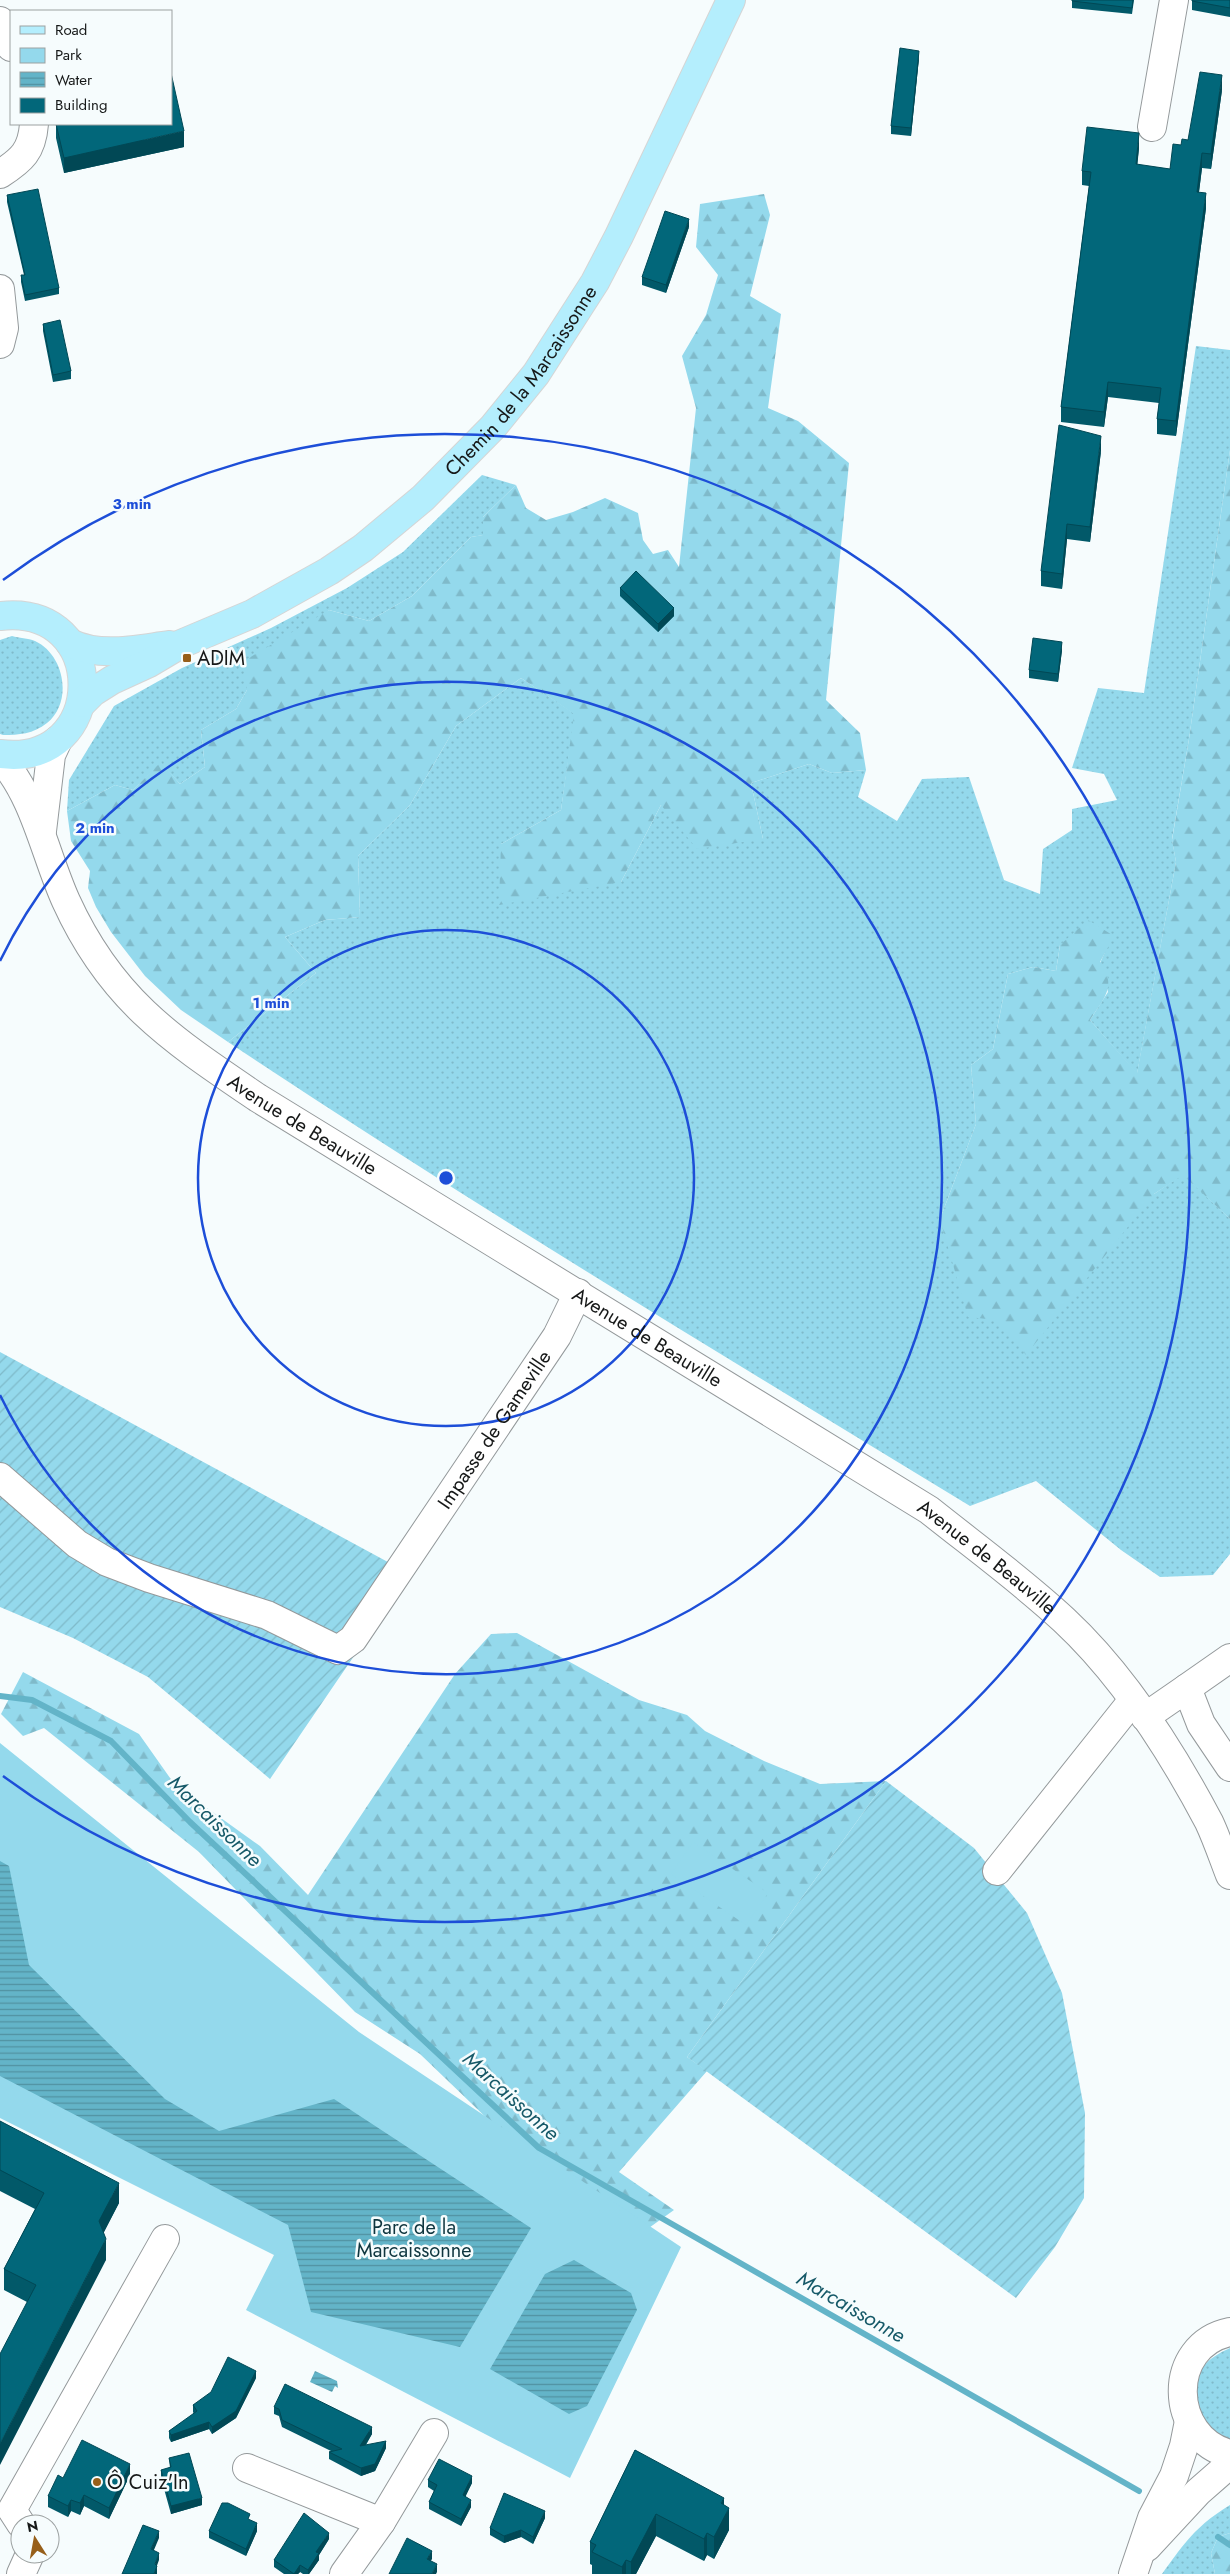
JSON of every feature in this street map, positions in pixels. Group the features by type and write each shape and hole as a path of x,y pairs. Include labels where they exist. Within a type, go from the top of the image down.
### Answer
{"main road":[{"name":"Chemin de la Marcaissonne","path":"82,703 93,692 112,680 149,663 181,644 252,614 329,571 363,548 424,498 493,426 536,374 595,282 619,236 731,0"},
{"path":"0,616 21,615 40,620 57,630 70,643 78,657 83,672 82,703 72,723 58,740 44,749 28,754 0,754"},
{"name":"Chemin de la Marcaissonne","path":"70,643 81,648 105,652 181,644"}],"street":[{"path":"1152,127 1174,0"},
{"path":"0,21 10,45"},
{"path":"0,174 23,156 32,141 34,125"},
{"path":"0,289 4,328 0,344"},
{"name":"Avenue de Beauville","path":"42,831 51,755 58,740"},
{"name":"Avenue de Beauville","path":"0,758 20,786 42,831 53,872 66,902 99,962 135,1006 175,1041 258,1098 387,1179 578,1293 929,1510 999,1565 1064,1621 1139,1709 1209,1823 1230,1875"},
{"name":"Impasse de Gameville","path":"0,1477 77,1544 107,1562 148,1578 267,1615 338,1650 353,1639 557,1336 578,1293"},
{"path":"996,1871 1139,1709 1186,1688 1230,1658"},
{"path":"1186,1688 1201,1724 1230,1767"},
{"path":"15,2514 12,2510 165,2239"},
{"path":"1229,2331 1208,2342 1189,2364 1182,2393 1189,2421 1205,2441 1230,2454"},
{"path":"1137,2564 1152,2518 1174,2476 1184,2446 1189,2421"},
{"path":"344,2574 381,2522 434,2433"},
{"path":"1137,2564 1198,2492 1230,2464"},
{"path":"247,2468 381,2522"}],"green space":[{"path":"764,194 770,215 750,296 781,314 768,408 798,421 849,463 826,700 860,733 866,770 832,773 809,764 751,783 763,839 697,849 661,805 621,882 499,905 501,844 561,810 574,714 521,678 456,726 410,805 358,856 360,917 325,920 285,937 316,973 228,1042 181,1010 145,976 111,932 96,907 88,888 90,871 71,841 67,811 115,785 133,790 161,762 180,784 205,767 201,730 236,709 247,690 244,661 329,610 369,621 412,596 471,537 483,535 483,517 516,485 526,508 546,520 573,512 605,498 638,513 643,540 653,554 668,550 679,567 696,408 682,356 706,315 718,275 696,247 700,204"},
{"path":"1196,346 1230,350 1230,450 1189,739 1172,839 1176,862 1137,1074 1090,1020 1108,992 1100,963 1105,952 1060,945 1056,971 1033,967 1008,974 993,1049 971,1065 976,1124 940,1219 1154,1194 1183,1174 1230,1219 1230,1554 1213,1575 1160,1577 1121,1550 1036,1481 970,1506 504,1220 228,1042 316,973 285,937 325,920 360,917 358,856 410,805 456,726 521,678 575,714 561,810 501,844 621,882 661,805 763,839 751,783 809,764 832,773 866,770 858,797 897,821 922,779 969,777 1004,880 1040,894 1043,849 1072,830 1072,809 1117,800 1104,774 1072,768 1098,688 1144,693"},
{"path":"1230,450 1230,1219 1183,1175 1154,1194 1026,1355 997,1320 968,1317 940,1219 976,1124 971,1065 993,1049 1008,974 1033,967 1056,971 1060,945 1088,920 1114,936 1100,962 1108,978 1107,992 1090,1020 1137,1073 1176,862 1172,840 1189,739"},
{"path":"482,475 516,485 483,517 484,535 471,537 412,596 369,621 329,610 247,690 236,709 201,730 205,767 180,784 161,763 133,790 115,785 67,811 69,780 114,706 182,668 271,628 347,588 403,552"},
{"path":"12,636 35,641 45,648 59,668 63,692 55,714 47,723 36,730 26,733 3,735 0,734 0,640"},
{"path":"0,1352 410,1574 270,1779 148,1677 73,1638 0,1607"},
{"path":"517,1633 639,1700 687,1715 705,1731 764,1761 820,1784 886,1781 687,2057 707,2071 619,2172 674,2210 646,2230 520,2150 420,2054 355,2012 199,1852 44,1728 23,1736 1,1714 23,1672 139,1734 175,1785 260,1846 308,1895 455,1674 491,1634"},
{"name":"Parc de la Marcaissonne","path":"0,1743 359,2032 681,2247 570,2478 246,2310 274,2255 0,2118"},
{"path":"886,1781 974,1848 1027,1913 1062,1993 1085,2113 1084,2198 1055,2247 1016,2298 687,2057"},
{"path":"693,1842 768,1893 746,1925 671,1874"},
{"path":"1230,2348 1230,2440 1220,2436 1204,2421 1199,2411 1195,2389 1197,2378 1202,2368 1215,2356"},
{"path":"1230,2505 1230,2533 1218,2537 1211,2553 1215,2574 1162,2574 1192,2535"},
{"path":"1230,2533 1230,2574 1215,2574 1211,2553 1218,2537"}],"water":[{"path":"0,1861 9,1866 29,1965 165,2099 219,2131 334,2099 531,2228 460,2347 311,2312 288,2225 0,2076"},
{"path":"574,2260 631,2293 637,2310 587,2406 569,2414 490,2369 545,2274"},
{"path":"315,2371 337,2381 338,2388 335,2386 332,2392 310,2382"}],"building":[{"path":"1072,0 1133,0 1132,8"},
{"path":"1230,0 1230,8 1192,1"},
{"path":"900,48 919,51 911,128 891,126"},
{"path":"1200,72 1222,75 1211,154 1202,153 1197,192 1206,193 1176,421 1157,419 1161,388 1108,382 1104,412 1061,407 1091,172 1082,171 1087,127 1139,133 1136,164 1170,169 1173,144 1181,145 1182,139 1188,140"},
{"path":"172,77 184,131 64,158 56,125 172,125"},
{"path":"38,189 59,288 25,295 21,275 25,275 7,195"},
{"path":"665,211 689,219 666,285 642,277"},
{"path":"60,320 71,371 53,375 43,324"},
{"path":"1059,425 1101,436 1090,527 1067,524 1062,574 1041,571"},
{"path":"636,571 674,608 658,624 620,588"},
{"path":"1033,638 1062,642 1058,674 1029,670"},
{"path":"0,2121 119,2183 99,2221 106,2239 0,2444 0,2354 36,2285 4,2269 44,2193 0,2170"},
{"path":"228,2357 256,2371 236,2411 212,2427 209,2422 171,2435 169,2431 197,2411 193,2405 211,2392"},
{"path":"285,2384 372,2427 360,2446 386,2441 375,2464 361,2468 329,2452 342,2449 282,2420 279,2409 274,2407"},
{"name":"Ô Cuiz'In","path":"82,2440 130,2464 109,2508 84,2495 80,2503 71,2500 68,2506 48,2496 58,2475 63,2478"},
{"path":"635,2450 724,2498 721,2503 729,2508 714,2537 707,2533 704,2539 656,2514 631,2562 626,2560 622,2567 592,2552 596,2545 590,2542"},
{"path":"189,2453 202,2498 171,2506 161,2470 171,2467 169,2458"},
{"path":"439,2459 472,2476 463,2495 471,2500 461,2519 429,2502 437,2485 428,2480"},
{"path":"504,2493 545,2511 533,2537 521,2530 504,2536 490,2528"},
{"path":"222,2503 228,2503 250,2514 248,2519 257,2523 246,2549 209,2531"},
{"path":"304,2513 329,2533 316,2552 319,2553 308,2570 300,2565 294,2574 274,2560"},
{"path":"143,2525 159,2531 151,2549 159,2553 154,2574 122,2574"},
{"path":"407,2538 432,2551 427,2559 437,2564 432,2574 389,2574"}],"waterway":[{"name":"Marcaissonne","path":"0,1696 32,1700 111,1741 190,1822 539,2148 1139,2491"},
{"name":"Marcaissonne","path":"1218,2537 1230,2545"}],"place":[{"name":"ADIM","path":"187,658"},
{"name":"Ô Cuiz'In","path":"97,2482"}]}
